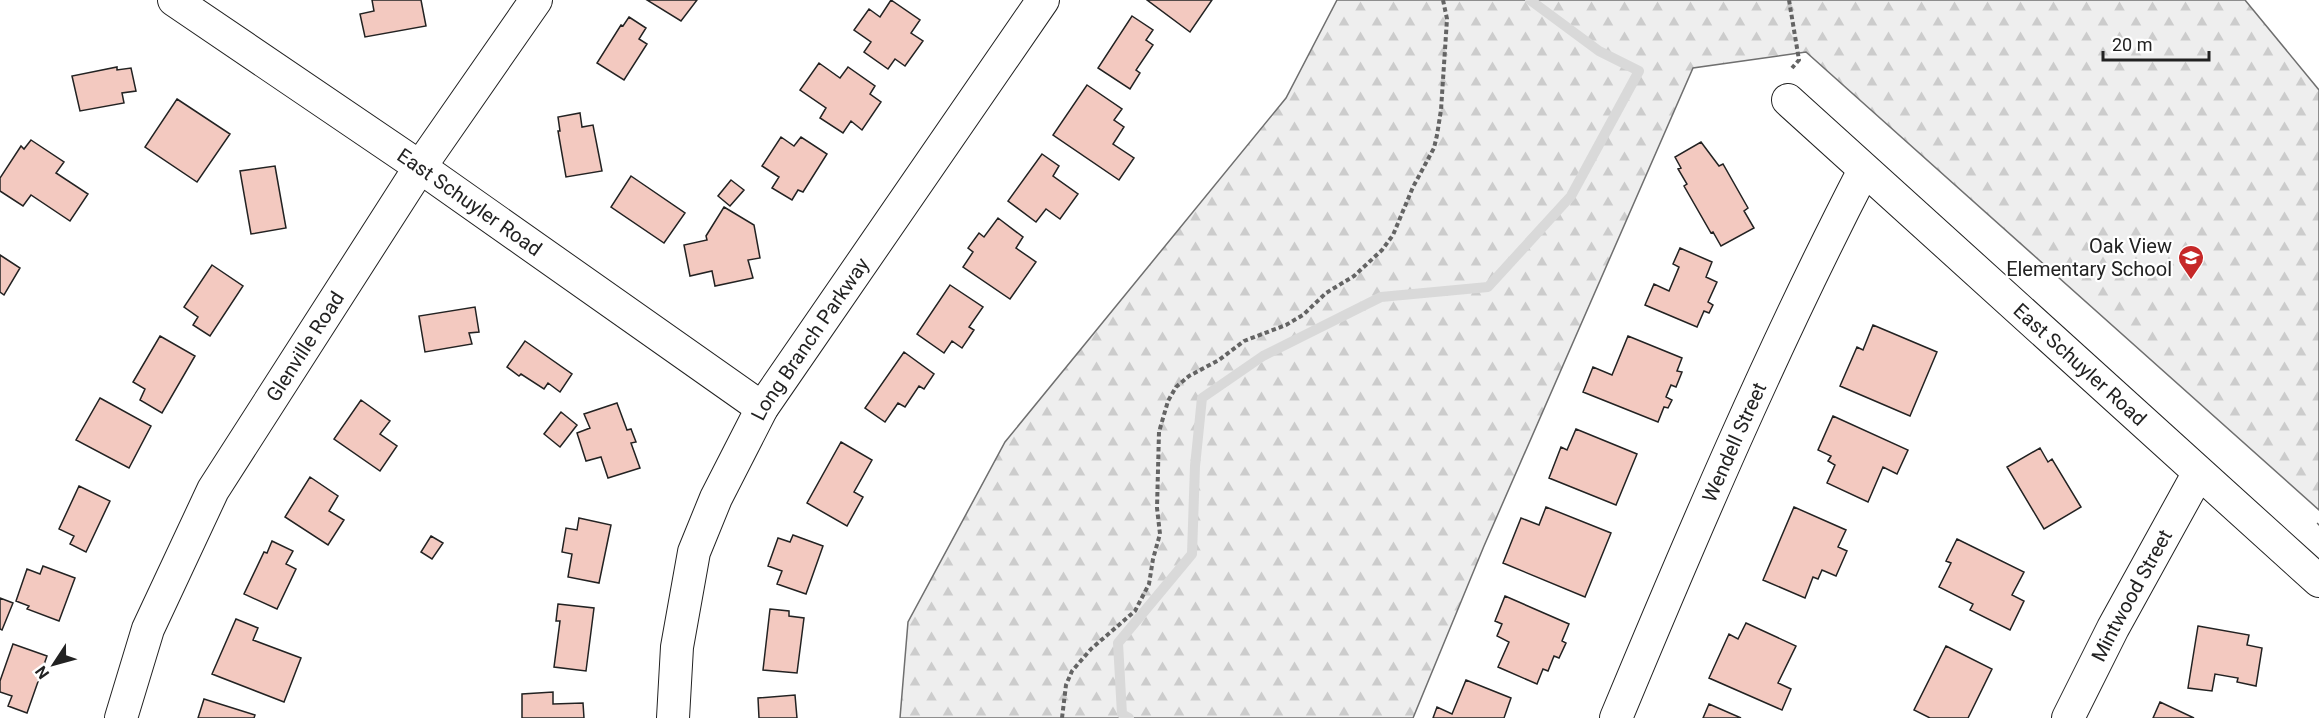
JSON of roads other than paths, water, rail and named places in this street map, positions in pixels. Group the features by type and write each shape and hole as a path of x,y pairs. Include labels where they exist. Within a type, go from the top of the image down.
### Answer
{"street":[{"name":"East Schuyler Road","path":"174,0 420,167 762,408"},
{"name":"Glenville Road","path":"121,718 148,629 213,490 420,167 536,0"},
{"name":"Long Branch Parkway","path":"673,718 677,647 694,552 716,498 762,408 1043,0"},
{"name":"East Schuyler Road","path":"1789,86 1864,170 2319,581"},
{"name":"Wendell Street","path":"1616,718 1667,597 1813,268 1864,170"},
{"name":"Mintwood Street","path":"2068,718 2113,627 2198,474"}],"waterway":[{"path":"1129,718 1122,714 1118,643 1192,554 1195,466 1202,398 1263,356 1381,297 1488,287 1571,196 1639,71 1599,51 1530,0"}],"place":[{"name":"Oak View Elementary School","path":"2191,281"}]}
